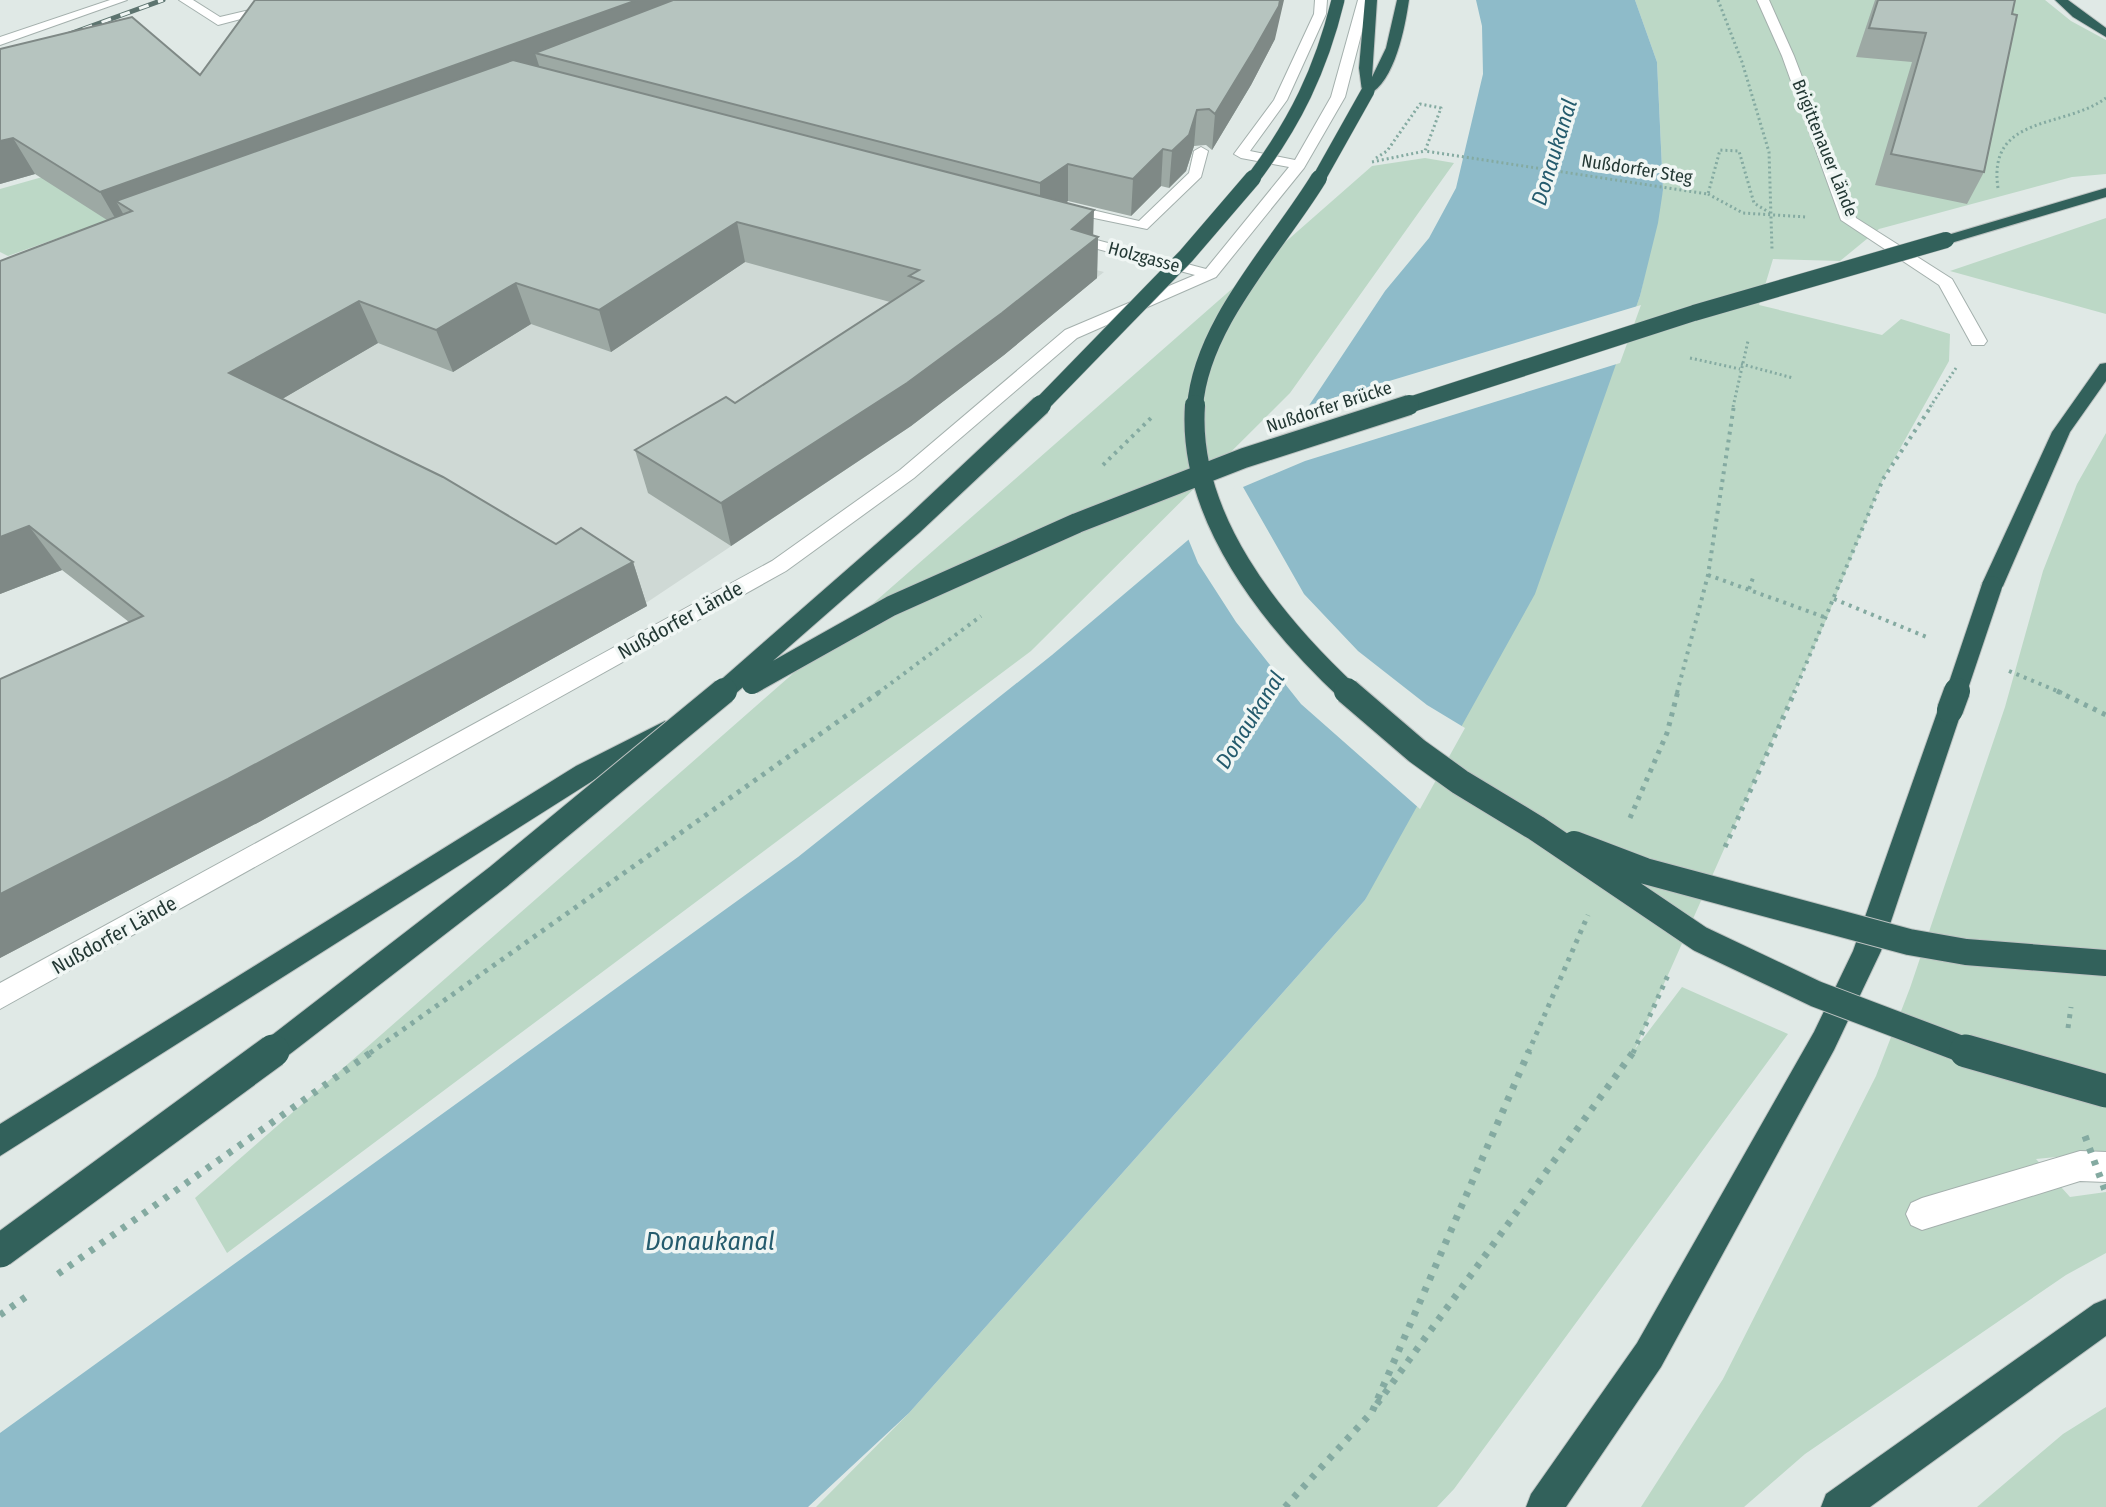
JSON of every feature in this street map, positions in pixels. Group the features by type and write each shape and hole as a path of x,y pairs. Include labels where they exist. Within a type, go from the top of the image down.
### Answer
{"highway":[{"path":"0,1251 355,989 635,769 978,468 1205,236 1271,154 1317,75 1334,28 1338,0"},
{"path":"1368,91 1363,66 1372,13 1371,0"},
{"path":"1403,0 1399,29 1386,67 1368,91 1343,140 1218,332 1202,370 1194,419 1200,462 1210,500 1229,545 1258,593 1318,662 1384,724 1459,781 1546,834 1627,894 1721,950 1820,994 1990,1061 2106,1091"},
{"path":"2061,0 2077,15 2106,33"},
{"name":"Nußdorfer Brücke","path":"0,1141 585,773 891,606 1077,523 1244,458 1694,313 2106,192"},
{"path":"1544,1507 1649,1355 1710,1251 1824,1041 1867,951 1992,586 2061,432 2106,368"},
{"path":"1546,834 1645,871 1909,942 1966,952 2106,963"},
{"path":"1839,1507 2106,1316"}],"street":[{"path":"0,41 121,0"},
{"path":"185,0 218,21 307,0"},
{"path":"1299,165 1241,154 1280,100 1320,14 1321,0"},
{"name":"Nußdorfer Lände","path":"0,997 779,566 907,474 1071,334 1210,274 1299,165 1338,97 1364,0"},
{"name":"Brigittenauer Lände","path":"1763,0 1788,56 1849,220 1946,282 1978,341"},
{"name":"Holzgasse","path":"1201,151 1196,174 1142,226 1067,208 1055,228 1210,274"},
{"path":"1922,1214 2080,1166 2106,1167"}],"path":[{"path":"1708,194 1743,213 1770,213 1769,152 1742,62 1718,0"},
{"path":"2000,198 1995,167 2008,139 2043,122 2091,109 2106,98"},
{"path":"1387,151 1420,104 1441,108 1425,151"},
{"name":"Nußdorfer Steg","path":"1385,159 1425,151 1708,194 1720,150 1739,151 1754,203 1770,213"},
{"path":"1724,851 1827,618 1883,479 1952,373 1978,341"},
{"path":"1741,364 1793,378"},
{"path":"1099,469 1159,411"},
{"path":"1708,575 1827,618"},
{"path":"1749,589 1754,575"},
{"path":"52,1279 829,729 956,634"},
{"path":"2080,700 2106,715"},
{"path":"1372,1412 1633,1054 1672,967"},
{"path":"0,1315 39,1288"}],"shaded area":[{"path":"513,107 1104,272 905,430 622,619 573,587 253,416"}],"green space":[{"path":"1635,0 2045,0 2071,21 2106,40 2106,174 2072,177 1879,229 1840,261 1773,259 1759,305 1882,335 1901,319 1950,334 1949,361 1883,479 1827,618 1635,1049 1682,987 1788,1034 1454,1489 1437,1507 816,1507 909,1413 1365,900 1622,344 1640,296 1663,189 1657,62"},
{"path":"233,123 142,208 8,256 0,252 0,189"},
{"path":"1425,158 1454,163 1290,393 1031,651 227,1253 195,1198 1372,166"},
{"path":"2106,218 2106,314 1950,271"},
{"path":"2106,433 2106,1152 2036,1159 2070,1197 2106,1192 2106,1253 2066,1275 1805,1454 1744,1507 1641,1507 1723,1379 1876,1076 1910,988 2005,707 2043,571 2077,484"},
{"path":"2106,1407 2106,1507 1977,1507 2063,1434"}],"water":[{"name":"Donaukanal","path":"1476,0 1635,0 1657,62 1663,190 1658,223 1640,296 1535,594 1365,900 909,1413 808,1507 0,1507 0,1433 798,857 1052,655 1213,519 1306,410 1385,291 1429,238 1456,188 1483,74 1482,26"}],"pier":[{"path":"1641,305 1620,363 1305,461 1243,487 1304,594 1358,651 1427,705 1465,728 1420,809 1301,704 1236,622 1198,563 1187,536 1210,516 1303,407"}],"building":[{"path":"255,0 637,0 100,192 13,138 0,141 0,49 132,17 200,75"},
{"path":"673,0 1280,0 1215,114 1209,109 1197,110 1189,135 1172,151 1163,149 1133,179 1068,164 1040,183 535,53"},
{"path":"1878,0 2015,0 2012,14 2017,15 1984,172 1891,154 1926,33 1869,28"},
{"path":"513,60 1094,210 1072,229 1098,237 907,383 721,503 635,450 726,397 735,403 923,281 909,276 919,270 737,222 599,310 516,283 436,330 359,301 229,373 443,477 556,544 581,528 633,562 228,779 0,894 0,679 143,616 29,526 0,537 0,261 132,211 116,201"}],"railway":[{"path":"64,36 163,0"}]}
